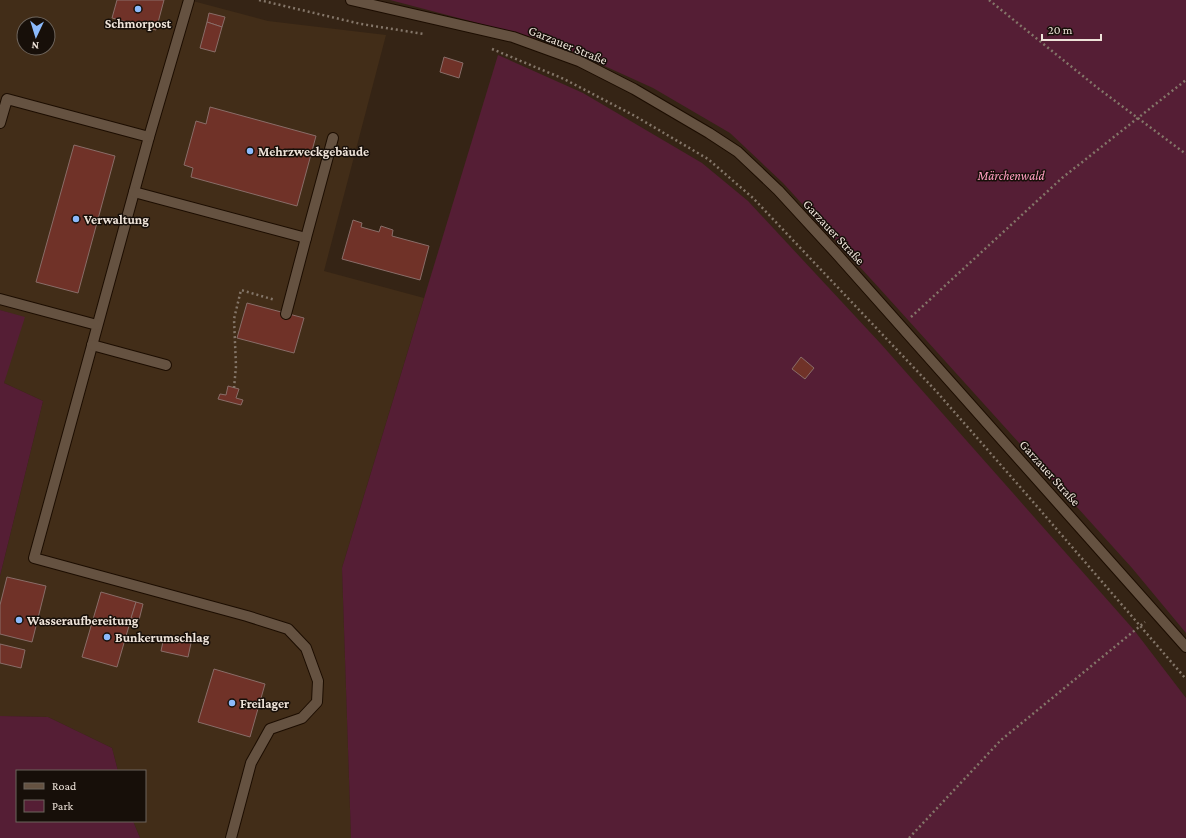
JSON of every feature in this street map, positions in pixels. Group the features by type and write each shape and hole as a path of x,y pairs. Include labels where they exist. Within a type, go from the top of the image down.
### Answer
{"street":[{"path":"189,0 149,137 34,558 247,616 288,629 306,648 318,681 317,702 302,718 270,729 251,763 232,838"},
{"name":"Garzauer Straße","path":"350,0 513,37 579,61 634,89 709,133 738,152 778,190 901,325 1186,647"},
{"path":"0,123 4,98 149,137"},
{"path":"287,308 333,138"},
{"path":"134,192 306,238"},
{"path":"0,299 97,326"},
{"path":"92,345 166,365"}],"path":[{"path":"259,0 362,24 426,34"},
{"path":"988,0 1099,89 1186,154"},
{"path":"491,48 564,79 635,116 708,159 753,198 936,391 1186,679"},
{"path":"901,325 1062,178 1186,80"},
{"path":"234,388 236,366 234,319 242,290 287,308"},
{"path":"909,838 1001,740 1156,613"}],"shaded area":[{"path":"0,0 189,0 268,21 386,35 324,271 424,298 342,568 351,838 140,838 133,822 146,822 146,770 118,770 112,748 48,717 0,716 0,576 43,401 4,383 19,316 0,310"}],"green space":[{"name":"Märchenwald","path":"390,0 1186,0 1186,633 1132,568 880,289 783,183 730,133 653,88 554,43"},
{"path":"498,55 583,93 702,163 748,201 881,344 1134,630 1186,698 1186,838 351,838 342,568"},
{"path":"0,310 25,317 4,383 43,401 0,576"},
{"path":"0,716 48,717 112,748 118,770 16,770 16,822 133,822 140,838 0,838"}],"building":[{"name":"Schmorpost","path":"117,0 164,0 156,30 112,18"},
{"path":"209,13 225,17 222,27 207,22"},
{"path":"207,22 222,27 215,52 200,48"},
{"path":"444,57 463,63 459,78 440,72"},
{"name":"Mehrzweckgebäude","path":"210,107 316,136 297,206 191,177 193,168 184,165 196,121 206,124"},
{"name":"Verwaltung","path":"74,145 115,156 78,293 36,282"},
{"path":"353,220 362,223 361,227 379,232 381,226 393,230 392,236 429,246 420,280 342,259"},
{"path":"247,303 304,318 294,353 237,338"},
{"path":"801,357 814,368 805,379 792,369"},
{"path":"228,386 239,389 236,398 243,400 241,405 218,399 220,394 226,395"},
{"name":"Wasseraufbereitung","path":"7,577 46,586 32,642 0,634 0,605"},
{"name":"Bunkerumschlag","path":"101,592 136,602 117,667 82,657"},
{"path":"136,602 143,604 139,620 131,618"},
{"path":"164,637 191,643 188,657 161,651"},
{"path":"0,644 25,650 21,668 0,663"},
{"name":"Freilager","path":"214,669 265,684 250,737 198,722"}],"place":[{"name":"Schmorpost","path":"138,9"},
{"name":"Mehrzweckgebäude","path":"250,151"},
{"name":"Verwaltung","path":"76,219"},
{"name":"Wasseraufbereitung","path":"19,620"},
{"name":"Bunkerumschlag","path":"107,637"},
{"name":"Freilager","path":"232,703"}]}
